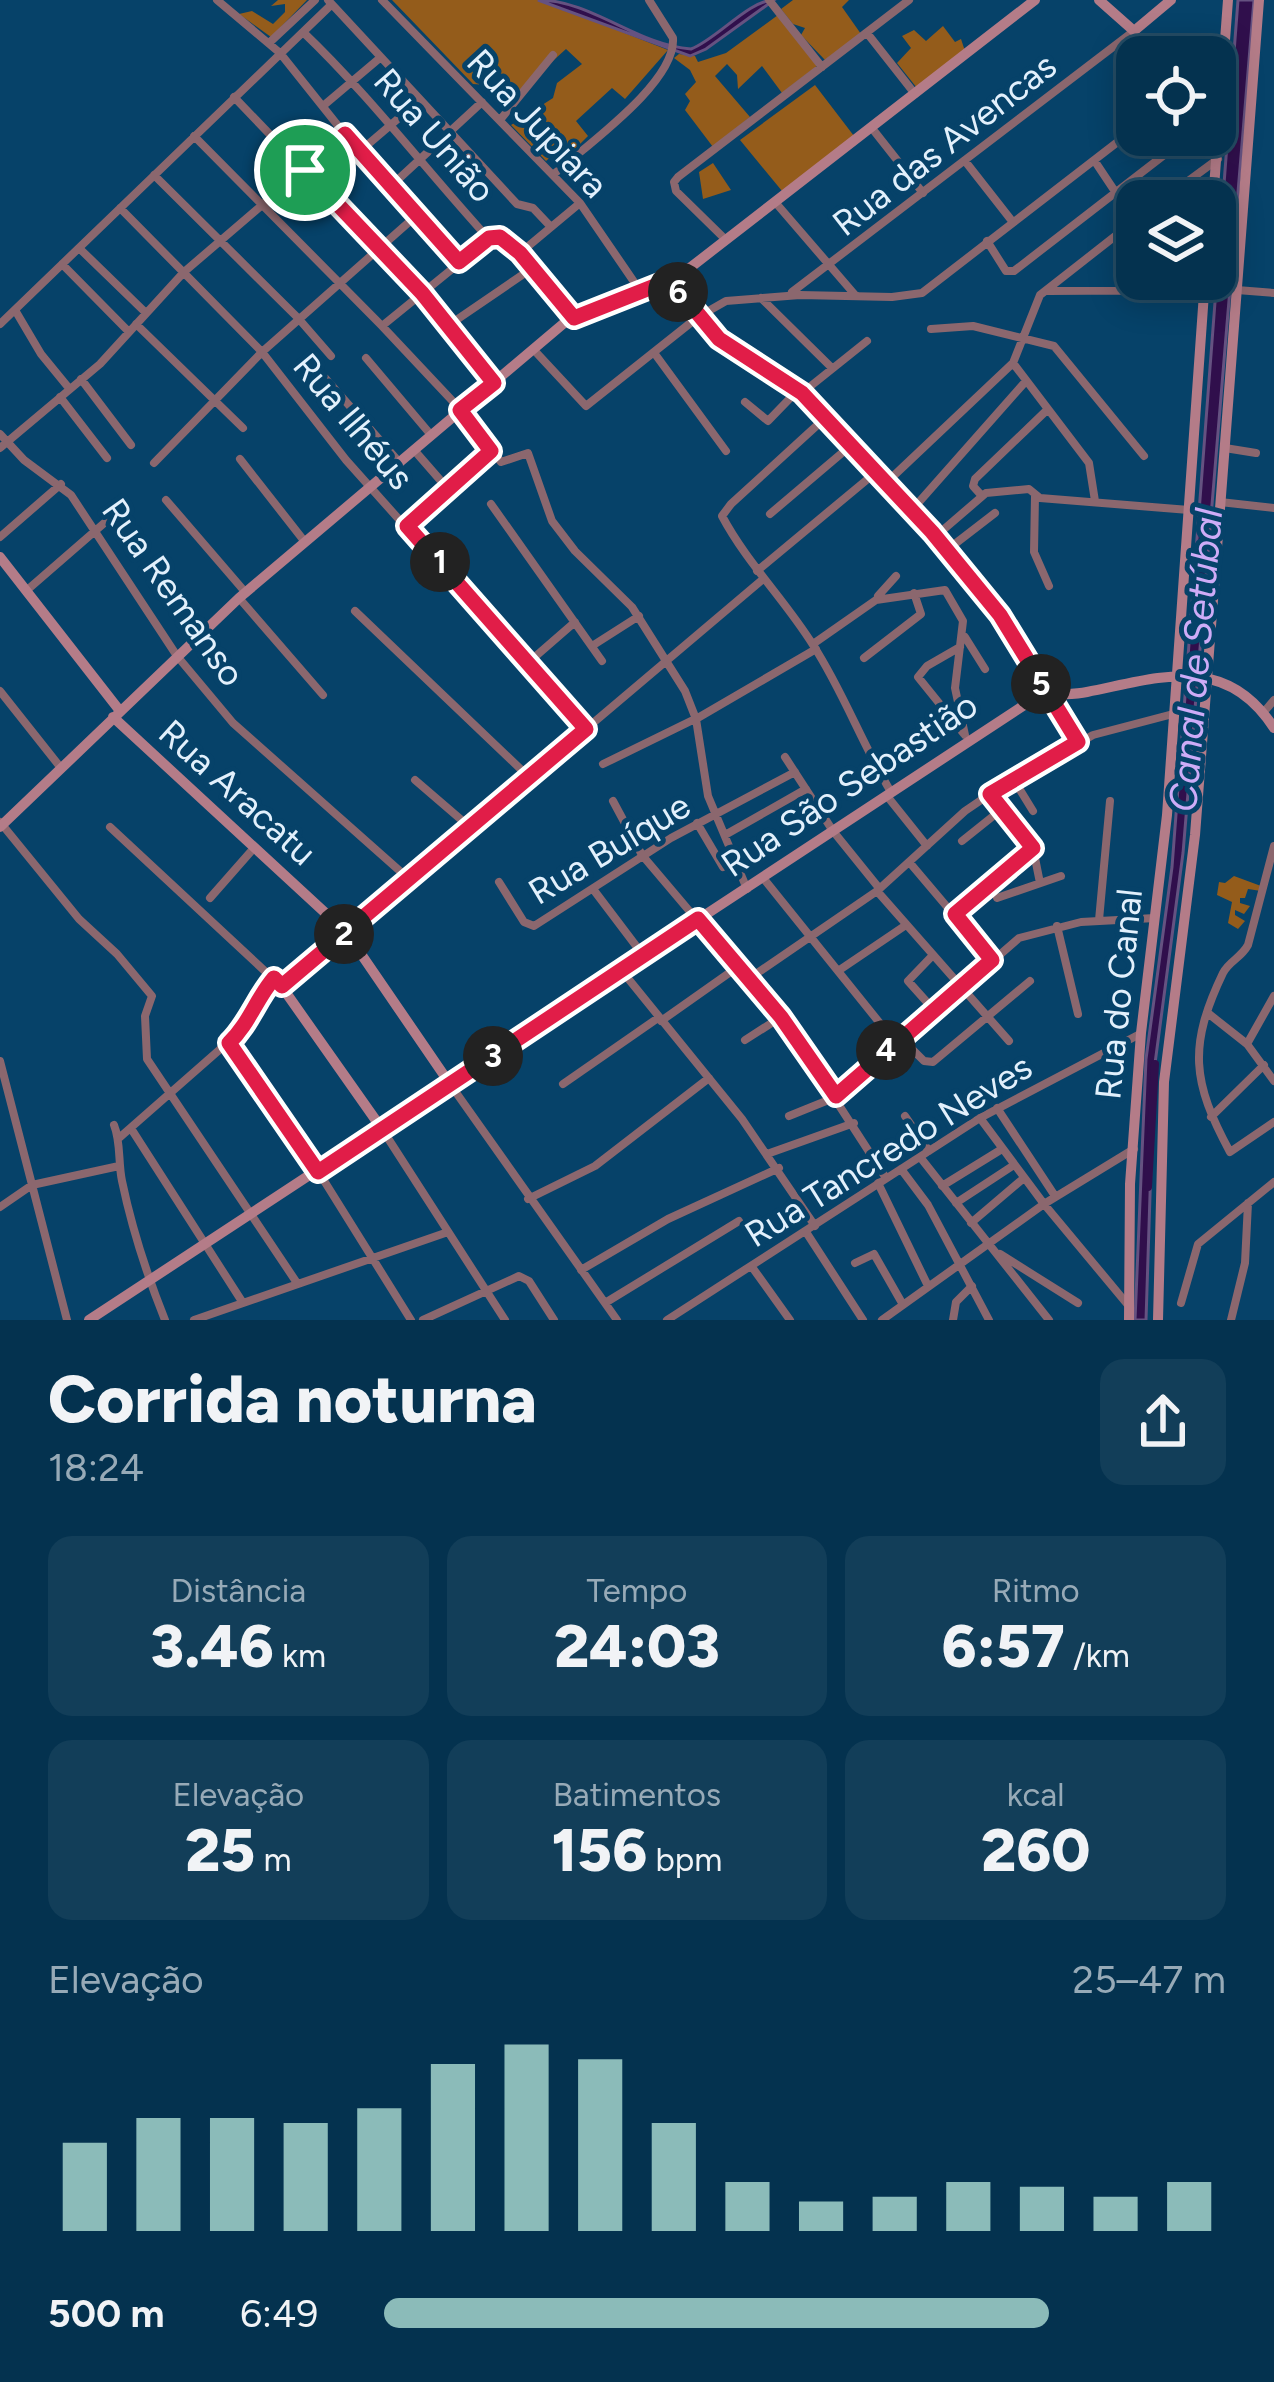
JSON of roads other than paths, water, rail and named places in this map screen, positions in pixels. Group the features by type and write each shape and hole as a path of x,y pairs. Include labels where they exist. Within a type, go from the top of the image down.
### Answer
{"street":[{"path":"0,324 235,97 315,0"},
{"name":"Rua Jupiara","path":"382,0 580,203 642,293"},
{"path":"553,175 632,106 670,59 674,44 649,0"},
{"path":"789,0 773,5 822,68"},
{"path":"727,240 676,191 674,182 908,0"},
{"path":"298,1283 147,1058 145,1016 152,996 79,919 1,825 243,595 533,350 574,318 670,280 1035,0"},
{"path":"1099,0 1134,31 1171,0"},
{"path":"1225,36 1228,0"},
{"name":"Rua do Canal","path":"1157,1320 1164,1082 1195,835 1203,675 1259,0"},
{"path":"224,2 275,48 359,152 459,262"},
{"path":"275,48 303,32 329,2 517,204 530,207 551,227"},
{"name":"Rua das Avencas","path":"785,297 1134,31"},
{"name":"Rua União","path":"303,32 352,79 388,127 489,238 500,237 520,253 574,318"},
{"path":"867,33 915,94"},
{"path":"500,120 553,55"},
{"path":"323,106 381,57"},
{"path":"235,97 422,293 494,383"},
{"path":"359,152 420,100"},
{"path":"391,186 482,102"},
{"path":"871,127 923,193"},
{"path":"2,441 81,379 184,272 345,134"},
{"path":"194,136 382,326 501,462 528,453 560,533 639,616 668,661 696,719 705,782 748,889"},
{"path":"533,350 586,406 698,317 726,302 922,293 1116,143"},
{"path":"987,241 1006,271 1014,271 1163,156"},
{"path":"1189,180 1219,158"},
{"path":"1216,180 1219,158"},
{"path":"1094,160 1116,197"},
{"path":"965,161 1012,221"},
{"path":"154,175 331,356"},
{"path":"776,202 856,297"},
{"path":"520,253 580,203"},
{"name":"Rua Ilhéus","path":"120,208 262,352 370,487 586,729"},
{"path":"154,463 298,318 417,215"},
{"path":"886,483 1013,363 1040,295 1116,237"},
{"path":"382,326 489,238"},
{"path":"79,248 146,313"},
{"path":"62,264 243,428"},
{"path":"449,325 531,269"},
{"path":"670,280 719,339 800,392 936,536 1000,615 1078,742"},
{"path":"1237,290 1274,293"},
{"path":"1046,291 1116,292"},
{"path":"760,297 832,368"},
{"name":"Rua do Canal","path":"1130,1314 1130,1184 1141,1034 1181,675 1204,300"},
{"path":"15,310 41,354 69,388"},
{"path":"931,329 954,325 1023,336 1059,351 1144,456"},
{"path":"745,402 769,421 867,341"},
{"path":"655,354 726,451"},
{"path":"366,358 431,435"},
{"path":"1013,363 1089,463 1095,501"},
{"path":"325,378 399,462"},
{"path":"81,379 131,445"},
{"path":"912,510 1026,381"},
{"path":"60,397 107,458"},
{"path":"982,496 975,479 1047,410"},
{"path":"824,419 724,510 723,519 814,646 889,794 927,846"},
{"name":"Rua Remanso","path":"2,441 61,484 177,656 233,723 410,880"},
{"path":"770,514 849,447"},
{"path":"1225,448 1256,453"},
{"path":"414,450 448,489"},
{"path":"407,526 491,451"},
{"path":"240,459 305,542"},
{"path":"119,1138 229,1043 242,1030 254,1004 278,982 472,830 875,473"},
{"path":"0,537 61,484"},
{"path":"936,536 991,491 1029,489 1035,495 1189,510"},
{"path":"1035,495 1034,552 1048,586"},
{"path":"166,500 322,694"},
{"path":"1220,502 1274,508"},
{"path":"491,504 602,661"},
{"path":"26,591 125,505"},
{"path":"947,550 995,513"},
{"name":"Rua Aracatu","path":"0,557 116,714 346,932 528,1199 617,1320"},
{"path":"604,764 696,719 814,646 873,601 896,576"},
{"path":"873,601 946,590 962,613 964,636 956,688 966,738"},
{"path":"864,658 921,614 914,592"},
{"path":"355,611 531,779"},
{"path":"592,646 639,616"},
{"path":"529,662 575,622"},
{"path":"964,636 985,669"},
{"path":"960,647 921,670 919,680 966,738"},
{"path":"1203,675 1263,713 1274,728"},
{"name":"Rua São Sebastião","path":"89,1320 764,879 966,738 1047,694 1073,695 1203,675"},
{"path":"0,691 62,770"},
{"path":"1263,713 1274,700"},
{"path":"749,978 878,890 990,794 1078,742 1115,727 1173,715"},
{"path":"785,757 878,890 1009,1041"},
{"name":"Rua Buíque","path":"499,882 529,926 545,921 642,855 795,772"},
{"path":"415,780 472,830"},
{"path":"1014,781 1033,811"},
{"path":"724,835 806,789"},
{"path":"990,794 1033,848 1040,883"},
{"path":"613,801 642,855 781,1017 854,1123 928,1286"},
{"path":"1099,920 1110,801"},
{"path":"962,842 1002,808"},
{"path":"698,823 723,867 735,859"},
{"path":"110,827 278,982 382,1129 505,1320"},
{"path":"1274,846 1246,950 1225,968 1199,1032 1197,1053 1211,1118 1230,1152 1274,1122"},
{"path":"210,898 254,848"},
{"path":"955,914 1033,848"},
{"path":"910,863 992,960"},
{"path":"997,898 1061,876"},
{"path":"764,879 898,1040 930,1063 1030,980"},
{"path":"593,889 644,956"},
{"path":"789,1116 836,1096 1019,938 1057,926 1155,918"},
{"path":"838,971 906,925"},
{"path":"1057,926 1078,1014"},
{"path":"933,955 908,981 934,1010"},
{"path":"563,1084 739,966"},
{"path":"622,971 779,1168 815,1226"},
{"path":"1246,1044 1274,996"},
{"path":"1209,1014 1246,1044 1274,1081"},
{"path":"745,1040 781,1017"},
{"name":"Rua Tancredo Neves","path":"667,1320 980,1118 1141,1034"},
{"path":"229,1043 375,1258 411,1320"},
{"path":"0,1061 67,1320"},
{"path":"1211,1118 1264,1065"},
{"path":"528,1199 595,1166 709,1078"},
{"path":"997,1108 1055,1196"},
{"path":"905,1115 929,1151"},
{"path":"980,1118 1130,1314"},
{"path":"767,1154 854,1123"},
{"path":"114,1125 119,1166 149,1281 165,1320"},
{"path":"132,1130 243,1303"},
{"path":"942,1186 1003,1149"},
{"path":"882,1320 960,1263 991,1248 1055,1196 1134,1149"},
{"path":"920,1157 1048,1320"},
{"path":"956,1203 1014,1165"},
{"path":"0,1207 32,1185 119,1166"},
{"path":"581,1270 668,1219 779,1168"},
{"path":"901,1169 928,1205 989,1320"},
{"path":"971,1223 1024,1178"},
{"path":"1181,1303 1198,1244 1274,1182"},
{"path":"1231,1320 1245,1263 1248,1202"},
{"path":"604,1303 739,1221"},
{"path":"194,1320 448,1232"},
{"path":"806,1232 863,1320"},
{"path":"991,1248 1078,1303"},
{"path":"855,1263 874,1253 902,1303"},
{"path":"752,1267 790,1320"},
{"path":"423,1320 514,1277 523,1278 554,1320"},
{"path":"953,1320 955,1304 972,1286"}],"water":[{"path":"538,0 577,7 651,40 691,49 754,6 774,0 690,56"},
{"path":"1238,0 1254,0 1236,216 1236,180 1224,180 1226,156 1236,156"},
{"path":"1215,300 1229,300 1183,853 1154,1071 1146,1320 1135,1320 1146,1059 1172,867"}],"waterway":[{"name":"Canal de Setúbal","path":"1148,1187 1155,1064"}]}
